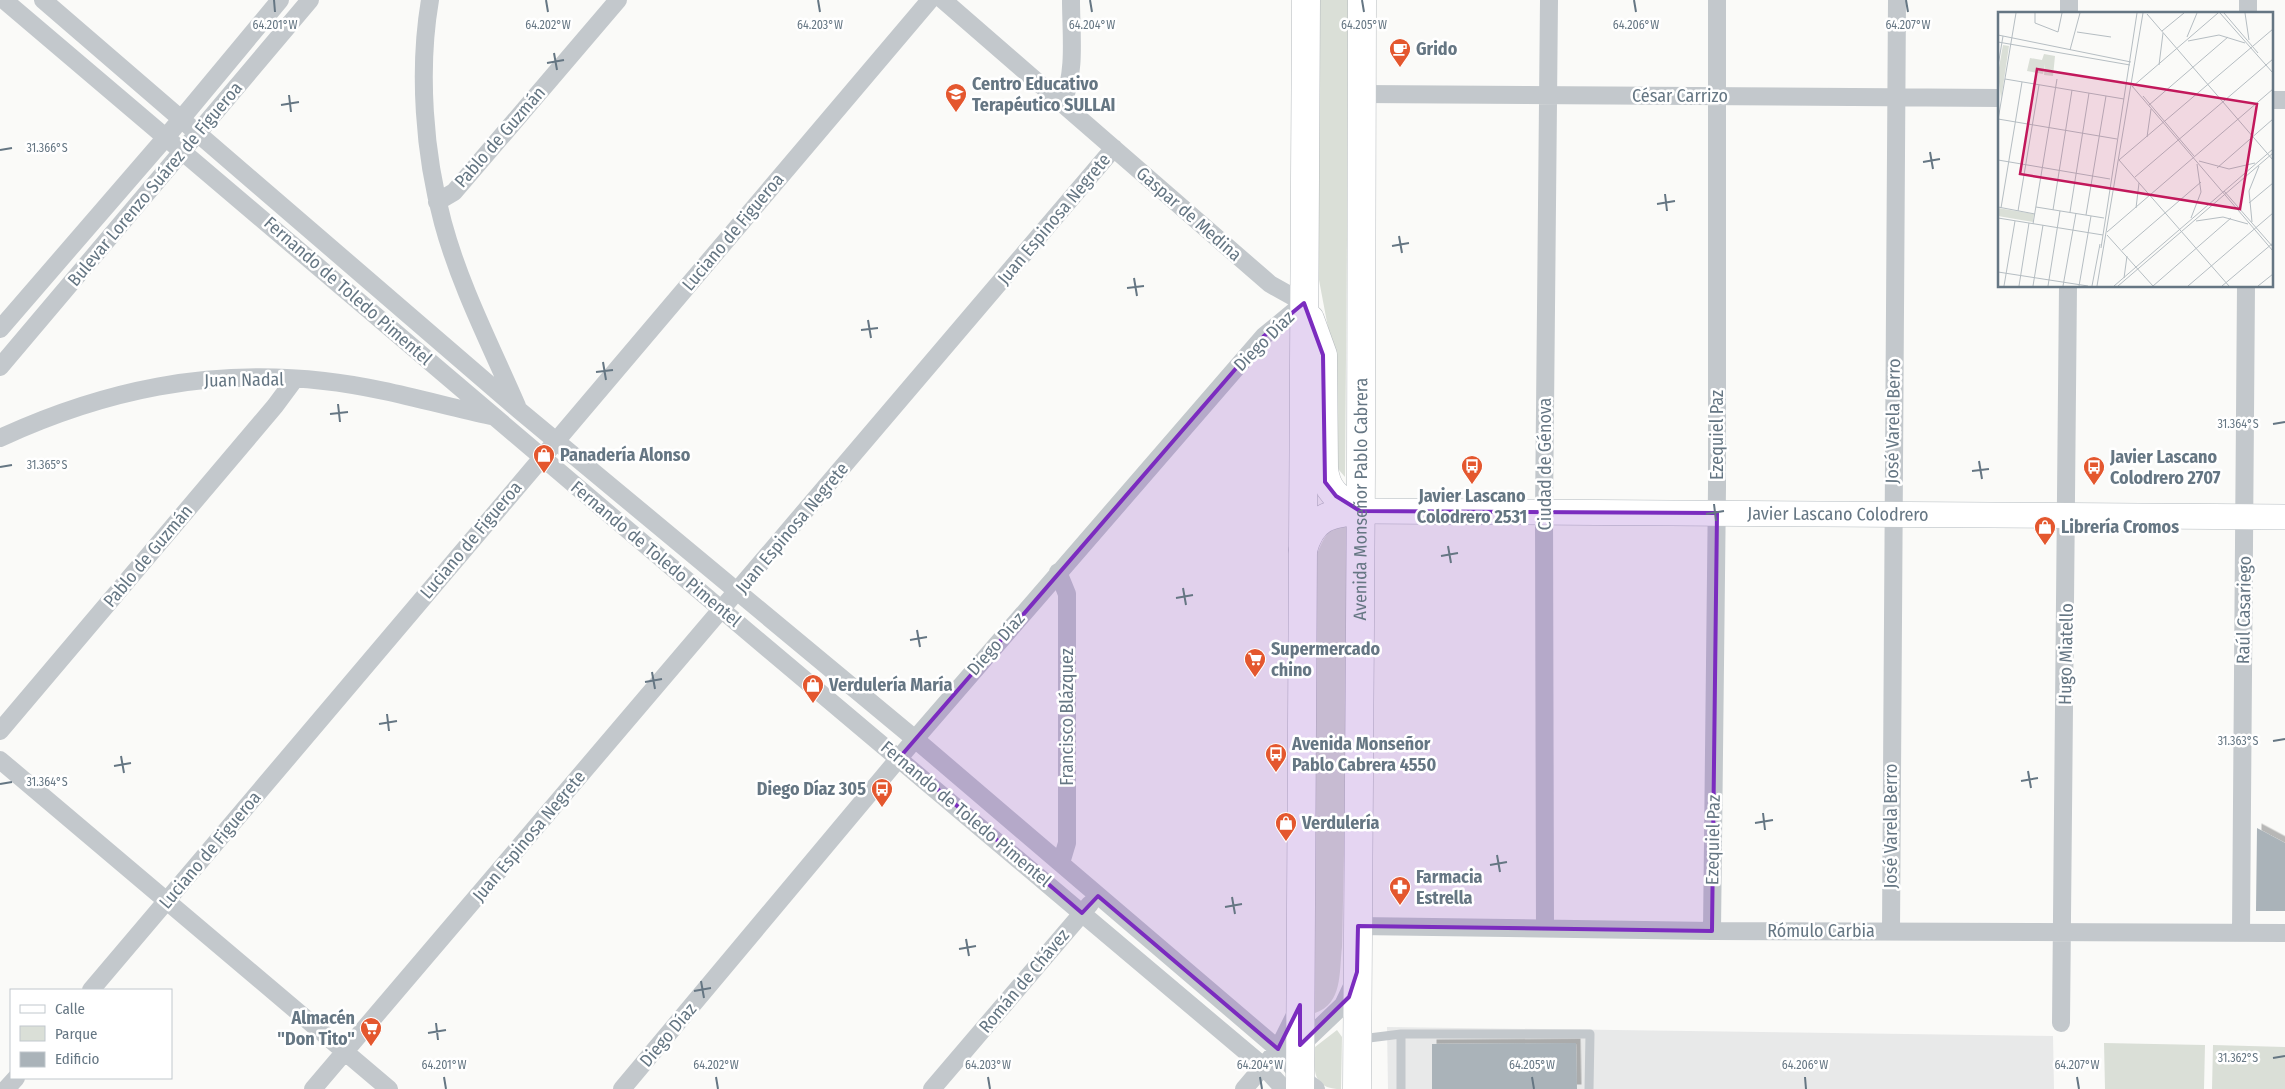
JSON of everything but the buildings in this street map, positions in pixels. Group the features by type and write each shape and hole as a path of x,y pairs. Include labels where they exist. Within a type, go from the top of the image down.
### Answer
{"main road":[{"path":"1290,1074 1300,1005 1306,0"},
{"name":"Avenida Monseñor Pablo Cabrera","path":"1357,1089 1362,0"},
{"path":"1304,303 1324,355 1325,482 1336,496 1360,511"},
{"path":"1303,552 1309,533 1320,520 1328,516 1360,511"},
{"name":"Javier Lascano Colodrero","path":"1360,511 1544,514 1717,513 2285,517"}],"street":[{"name":"Fernando de Toledo Pimentel","path":"4,0 167,136 722,610 900,757 1264,1066 1290,1074"},
{"name":"Fernando de Toledo Pimentel","path":"42,0 520,411 1061,863 1290,1074"},
{"name":"Bulevar Lorenzo Suárez de Figueroa","path":"0,329 167,136 280,0"},
{"name":"Bulevar Lorenzo Suárez de Figueroa","path":"0,367 310,0"},
{"path":"430,0 426,32 425,102 437,202 458,270 520,411"},
{"name":"Pablo de Guzmán","path":"437,202 454,192 618,0"},
{"name":"Luciano de Figueroa","path":"92,989 541,456 930,0"},
{"name":"Gaspar de Medina","path":"943,0 1063,102 1270,284 1304,303"},
{"path":"1063,102 1069,87 1071,74 1071,0"},
{"name":"Ciudad de Génova","path":"1545,928 1544,514 1549,0"},
{"name":"Ezequiel Paz","path":"1712,930 1717,513 1717,0"},
{"name":"José Varela Berro","path":"1891,931 1897,0"},
{"name":"César Carrizo","path":"1362,94 1998,98"},
{"path":"2272,100 2285,100"},
{"name":"Juan Espinosa Negrete","path":"313,1089 1114,148"},
{"name":"Hugo Miatello","path":"2061,1023 2068,515 2068,288"},
{"name":"Raúl Casariego","path":"2241,933 2246,288"},
{"name":"Diego Díaz","path":"622,1089 900,757 1058,572 1264,336 1304,303"},
{"name":"Juan Nadal","path":"0,438 33,423 96,400 174,382 228,379 324,381 360,387 495,417"},
{"name":"Pablo de Guzmán","path":"0,731 269,414 295,379"},
{"name":"Francisco Blázquez","path":"1058,572 1067,594 1068,843 1061,863"},
{"path":"0,760 168,900 389,1089"},
{"name":"Román de Chávez","path":"932,1089 1098,896"},
{"name":"Rómulo Carbia","path":"1358,926 2285,933"},
{"path":"1290,1074 1349,997 1357,972"},
{"path":"1244,1089 1264,1066"},
{"path":"6,1089 15,1079"}],"lane":[{"path":"1401,1034 1401,1089"},
{"path":"1357,1039 1401,1034 1590,1034 1589,1089"}],"highlighted area":[{"path":"1304,303 1323,355 1325,482 1336,496 1360,511 1717,513 1712,931 1358,926 1357,972 1349,997 1300,1045 1300,1005 1278,1049 1098,896 1082,913 900,757 1264,336"}],"shaded area":[{"path":"1387,1027 2053,1036 2054,1089 1388,1089"}],"green space":[{"path":"1319,0 1349,0 1345,477 1333,463 1333,354 1319,280"},
{"path":"1344,521 1351,530 1342,947 1340,976 1335,994 1331,1002 1324,1009 1315,1013 1316,556 1323,540 1333,527"},
{"path":"1337,1030 1342,1037 1341,1089 1324,1086 1319,1082 1314,1063 1315,1047"},
{"path":"2104,1043 2205,1045 2204,1089 2105,1089"},
{"path":"2213,1045 2285,1047 2285,1089 2212,1089"}],"place":[{"name":"Grido","path":"1400,68"},
{"name":"Centro Educativo Terapéutico SULLAI","path":"956,113"},
{"name":"Panadería Alonso","path":"544,474"},
{"name":"Javier Lascano Colodrero 2531","path":"1472,485"},
{"name":"Javier Lascano Colodrero 2707","path":"2094,486"},
{"name":"Librería Cromos","path":"2045,546"},
{"name":"Supermercado chino","path":"1255,678"},
{"name":"Verdulería María","path":"813,704"},
{"name":"Avenida Monseñor Pablo Cabrera 4550","path":"1276,773"},
{"name":"Diego Díaz 305","path":"882,808"},
{"name":"Verdulería","path":"1286,842"},
{"name":"Farmacia Estrella","path":"1400,906"},
{"name":"Almacén \"Don Tito\"","path":"371,1047"}]}
